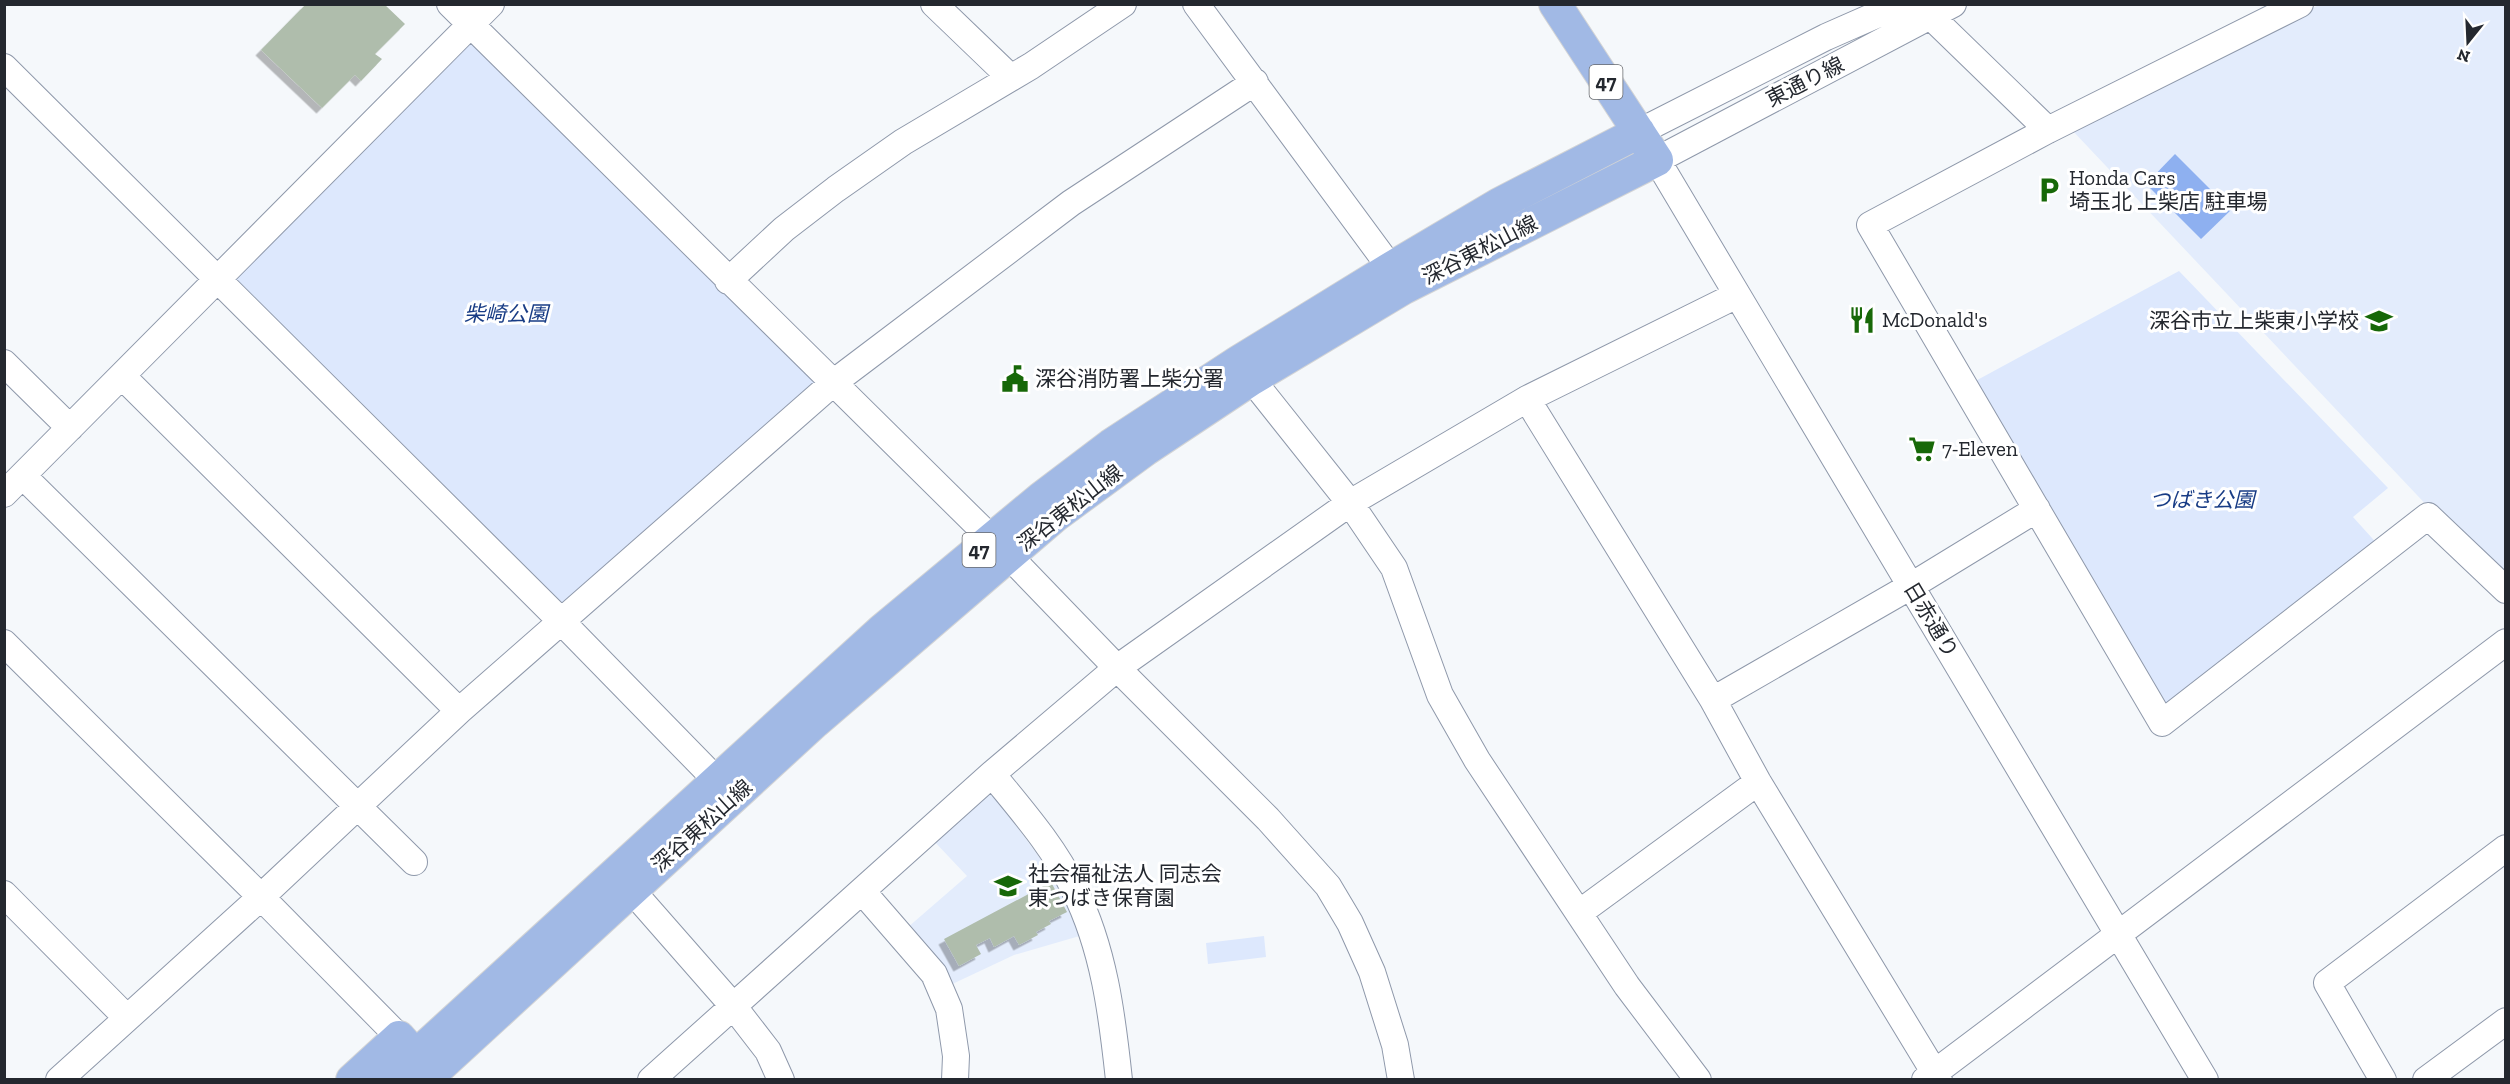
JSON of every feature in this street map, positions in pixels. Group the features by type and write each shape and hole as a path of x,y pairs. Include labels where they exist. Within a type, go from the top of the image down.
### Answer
{"main road":[{"name":"47","path":"1555,4 1657,160"},
{"name":"深谷東松山線","path":"405,1065 623,881 725,789 814,722 1001,547 1055,516 1145,450 1245,370 1398,278 1499,204 1639,132"},
{"name":"深谷東松山線","path":"1398,278 1657,160"},
{"name":"深谷東松山線","path":"405,1065 474,1036 623,881"},
{"path":"445,1080 474,1036"},
{"path":"352,1080 405,1065"}],"street":[{"path":"450,4 1001,547 1117,668 1268,819 1328,886 1350,923 1372,972 1395,1045 1401,1080"},
{"path":"4,494 491,4"},
{"path":"934,4 1010,77"},
{"path":"728,280 784,229 903,142 1124,4"},
{"path":"1196,4 1398,278"},
{"name":"東通り線","path":"1639,132 1826,37 1901,4"},
{"name":"東通り線","path":"1657,160 1924,10 1953,4"},
{"path":"2300,4 2048,130 1870,225 2162,723 2428,516 2505,590"},
{"path":"1924,10 2048,130"},
{"path":"4,67 560,620 725,789"},
{"path":"59,1080 261,897 357,805 560,620 833,383 1071,203 1255,82"},
{"name":"日赤通り","path":"1657,160 2205,1080"},
{"path":"651,1080 992,774 1117,668 1350,503 1527,399 1737,295"},
{"path":"4,363 70,428"},
{"path":"1245,370 1350,503 1394,568 1440,695 1477,760 1627,986 1698,1080"},
{"path":"122,376 459,711"},
{"path":"1527,399 1713,700 1758,782 1932,1077 2505,642"},
{"path":"23,476 414,861"},
{"path":"1713,700 1911,586 2037,509"},
{"path":"4,643 261,897 405,1065"},
{"path":"992,774 1039,832 1074,889 1094,939 1106,980 1119,1080"},
{"path":"1579,913 1758,782"},
{"path":"2383,1080 2327,983 2505,848"},
{"path":"623,881 734,1007 768,1051 781,1080"},
{"path":"862,891 934,974 949,1009 957,1056 956,1080"},
{"path":"4,894 126,1017"},
{"path":"2426,1080 2505,1021"}],"shaded area":[{"name":"深谷市立上柴東小学校","path":"2319,5 2505,5 2505,570 2434,513 2071,129"},
{"name":"社会福祉法人 同志会 東つばき保育園","path":"984,792 992,792 1067,896 1083,935 1014,955 946,987 907,928 967,876 932,839"}],"green space":[{"name":"柴崎公園","path":"470,25 833,383 560,620 217,280"},
{"name":"つばき公園","path":"2179,271 2388,488 2353,517 2381,548 2164,717 1968,385"},
{"path":"1264,936 1266,957 1208,964 1206,943"}],"water":[{"path":"2175,154 2231,210 2201,239 2146,184"}],"building":[{"path":"306,4 384,4 405,24 375,54 382,59 361,81 355,75 322,108 261,50"},
{"path":"1051,882 1067,912 1049,921 1051,924 1036,932 1038,935 1019,945 1014,936 994,947 990,938 976,945 981,954 959,966 944,939"}],"place":[{"name":"Honda Cars 埼玉北 上柴店 駐車場","path":"2049,190"},
{"name":"McDonald's","path":"1862,320"},
{"name":"深谷市立上柴東小学校","path":"2379,321"},
{"name":"深谷消防署上柴分署","path":"1015,379"},
{"name":"7-Eleven","path":"1922,449"},
{"name":"社会福祉法人 同志会 東つばき保育園","path":"1008,886"}]}
